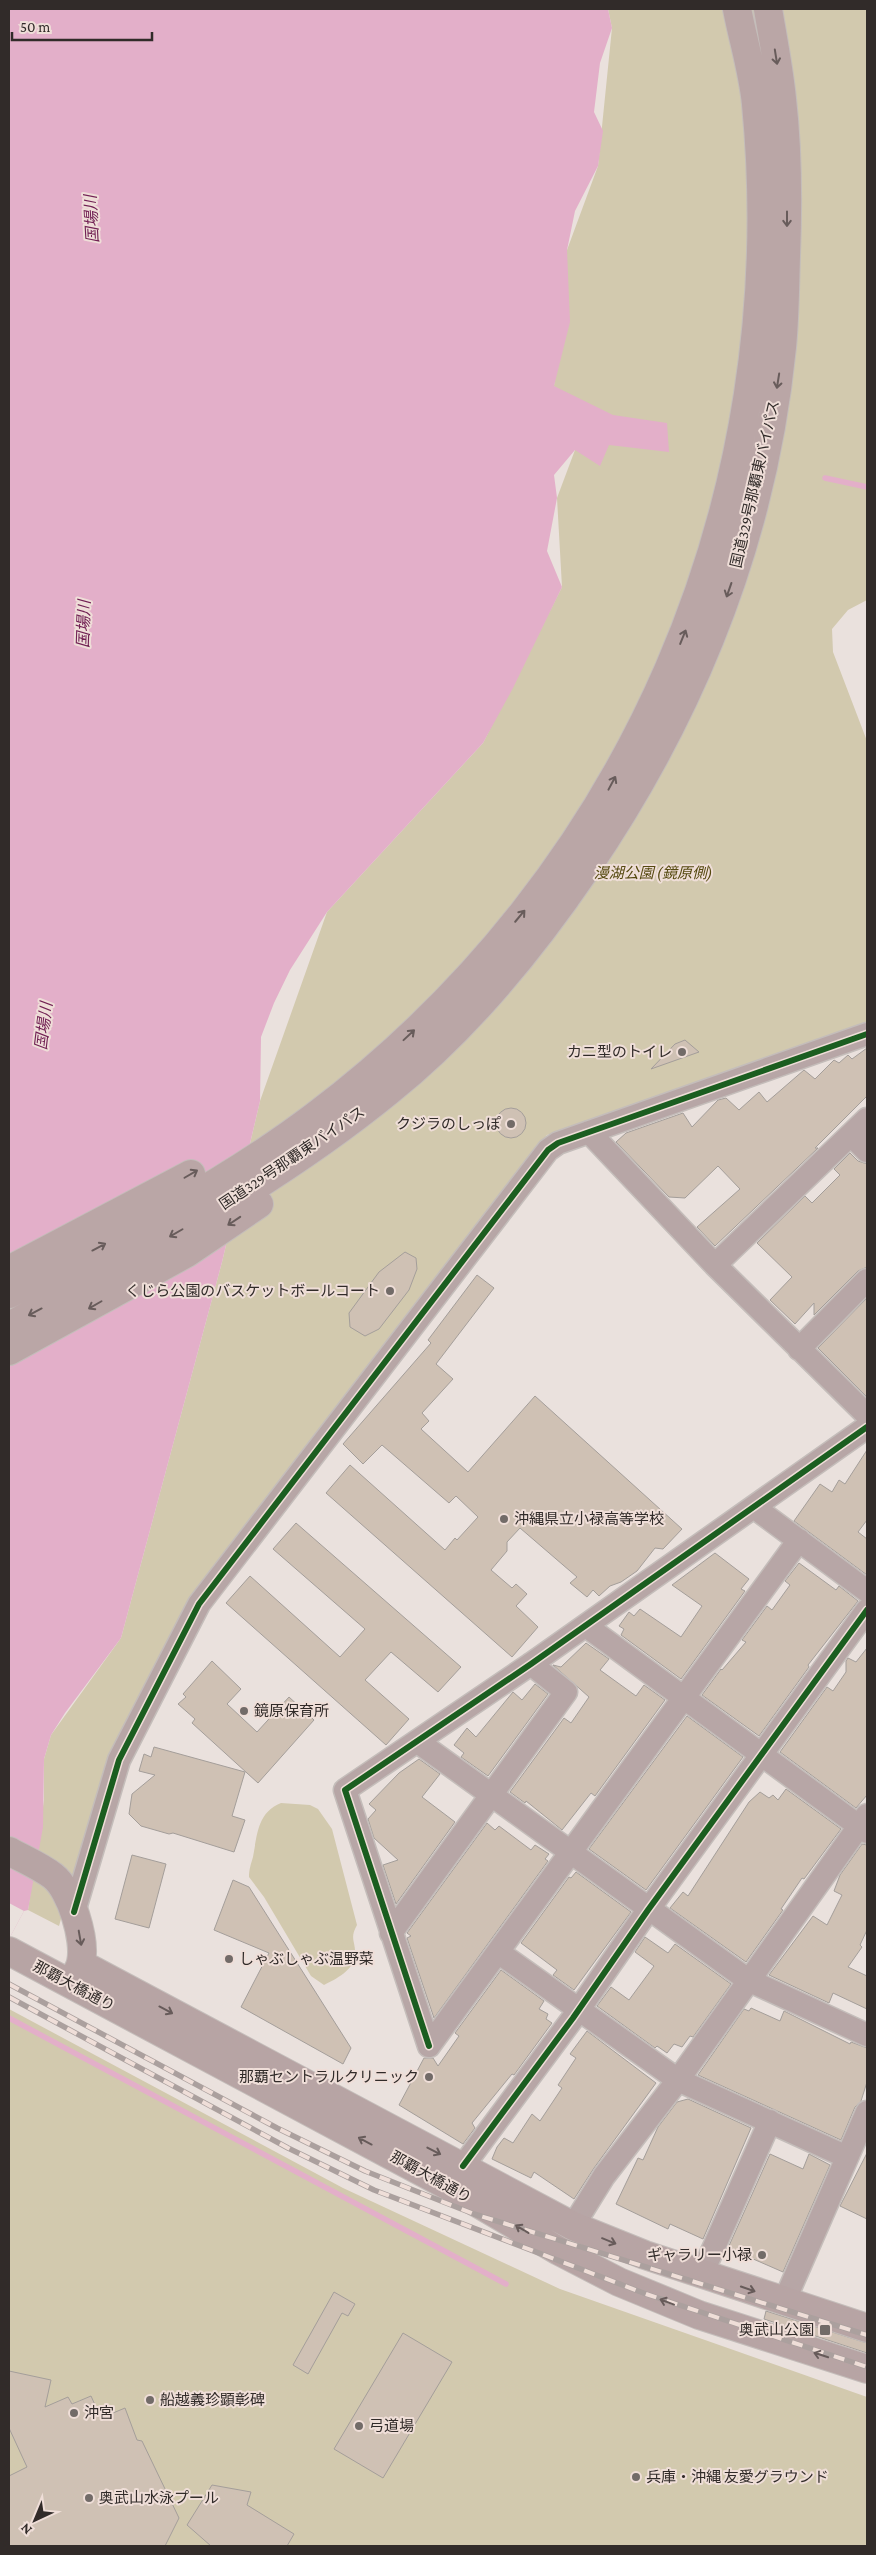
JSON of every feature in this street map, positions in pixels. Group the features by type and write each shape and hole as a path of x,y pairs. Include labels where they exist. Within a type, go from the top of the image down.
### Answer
{"highway":[{"name":"国道329号那覇東バイパス","path":"9,1294 124,1234 219,1180 316,1115 374,1068 461,983 499,942 550,878 608,790 657,697 694,610 719,530 741,434 757,322 762,213 756,109 737,9"},
{"name":"国道329号那覇東バイパス","path":"9,1326 125,1262 256,1186 332,1136 392,1089 429,1055 494,988 546,926 630,802 662,746 720,618 746,534 758,484 778,379 784,325 787,215 783,110 768,9"},
{"path":"9,1270 160,1192 307,1103 374,1068"},
{"path":"9,1351 187,1253 289,1184 338,1147 392,1089"}],"main road":[{"path":"9,1851 53,1875 66,1891 74,1912 82,1951 76,1974"},
{"name":"那覇大橋通り","path":"9,1951 76,1974 463,2166 573,2226 645,2255 867,2328"},
{"name":"那覇大橋通り","path":"76,1974 559,2250 620,2282 699,2315 867,2370"}],"street":[{"path":"74,1912 119,1760 205,1594 548,1150 558,1143 867,1034"},
{"path":"715,1265 867,1119"},
{"path":"589,1132 715,1265 867,1415"},
{"path":"851,1135 867,1151"},
{"path":"799,1349 867,1280"},
{"path":"799,1540 429,2046 345,1790 532,1664 867,1427"},
{"path":"755,1508 867,1591"},
{"path":"463,2166 579,2010 648,1910 867,1610"},
{"path":"573,2226 604,2176 678,2080 748,1980 865,1824 762,1756 586,1626"},
{"path":"391,1933 566,1692 532,1664"},
{"path":"418,1742 493,1794 648,1910 748,1980 867,2035"},
{"path":"498,1952 678,2080 847,2157"},
{"path":"784,2302 867,2112"},
{"path":"702,2274 770,2121"}],"green space":[{"name":"漫湖公園 (鏡原側)","path":"608,9 867,9 867,600 848,610 832,629 833,652 867,741 867,1024 547,1135 191,1598 106,1762 59,1926 28,1910 44,1800 44,1759 51,1735 121,1638 222,1262 260,1101 327,912 483,743 562,587 557,498 575,450 554,386 567,250 598,166 612,28"},
{"path":"281,1803 310,1805 318,1809 332,1829 357,1925 353,1934 354,1960 348,1970 324,1985 311,1976 264,1897 249,1877 257,1833 263,1819 267,1812"},
{"name":"奥武山公園","path":"9,2009 343,2188 560,2289 867,2397 867,2546 9,2546"}],"water":[{"name":"国場川","path":"9,9 608,9 612,28 600,63 594,112 603,131 598,166 575,211 567,250 570,322 554,386 613,415 667,423 669,452 609,445 600,466 575,450 554,475 557,498 547,551 562,587 513,688 483,743 327,912 290,970 274,1003 261,1037 260,1101 222,1262 121,1638 65,1713 51,1735 44,1759 43,1827 28,1910 24,1911 9,1939"}],"pier":[{"path":"9,1903 24,1911 9,1939"}],"building":[{"name":"カニ型のトイレ","path":"685,1040 699,1052 651,1069 675,1044"},
{"path":"867,1048 867,1096 815,1148 818,1148 715,1246 697,1227 740,1189 718,1166 685,1198 669,1197 616,1142 626,1133 683,1113 692,1127 718,1100 726,1098 739,1110 759,1092 767,1102 804,1070 815,1079 834,1060 839,1063 848,1055 852,1059"},
{"name":"クジラのしっぽ","path":"511,1108 517,1109 525,1117 525,1129 517,1137 511,1138 505,1137 497,1129 496,1123 497,1117 505,1109"},
{"path":"850,1153 858,1161 867,1164 867,1267 858,1271 814,1315 814,1303 795,1324 770,1300 792,1277 757,1243 805,1196 812,1203 840,1175 834,1169"},
{"path":"405,1252 416,1258 417,1269 409,1290 379,1329 365,1336 350,1327 349,1313 379,1272"},
{"path":"477,1275 494,1288 436,1364 453,1379 422,1413 429,1421 421,1429 468,1472 535,1396 682,1529 663,1549 655,1548 637,1571 621,1582 610,1586 599,1596 593,1590 587,1597 570,1583 577,1577 520,1528 507,1542 507,1551 491,1570 512,1588 516,1584 527,1594 516,1606 538,1627 512,1657 326,1493 350,1465 445,1550 478,1517 456,1496 449,1503 382,1445 363,1464 343,1444 431,1343 428,1340"},
{"path":"867,1298 867,1397 818,1348"},
{"path":"867,1450 867,1520 858,1532 867,1539 867,1575 794,1521 820,1484 832,1492 839,1480 845,1484"},
{"path":"296,1523 461,1667 438,1692 391,1652 365,1680 409,1719 386,1745 226,1603 250,1576 340,1657 365,1629 273,1549"},
{"path":"715,1553 749,1579 741,1589 745,1591 681,1679 621,1635 624,1629 619,1626 629,1612 634,1616 640,1609 681,1637 702,1606 672,1585"},
{"path":"799,1563 836,1590 839,1586 858,1601 808,1665 809,1667 759,1736 702,1695 721,1669 746,1642 742,1640 767,1606 772,1610 790,1585 785,1581"},
{"path":"586,1643 609,1659 600,1670 636,1696 644,1685 665,1700 595,1796 591,1793 562,1830 526,1801 525,1803 510,1792 564,1718 571,1723 589,1697 553,1665 561,1667"},
{"path":"867,1648 867,1795 856,1808 780,1752 827,1687 833,1691 846,1672 846,1661 848,1658 856,1662"},
{"name":"鏡原保育所","path":"212,1661 241,1689 227,1704 257,1732 289,1697 314,1720 258,1783 192,1723 195,1719 178,1704 186,1697 183,1694"},
{"path":"535,1684 548,1694 488,1776 461,1757 464,1753 454,1745 467,1728 476,1737 513,1692 522,1700"},
{"path":"687,1716 743,1757 646,1890 589,1849"},
{"path":"154,1747 245,1772 232,1816 245,1820 234,1852 173,1833 169,1834 141,1826 129,1814 132,1794 155,1775 139,1771 144,1754 151,1757"},
{"path":"419,1759 440,1774 422,1797 455,1822 396,1904 383,1865 398,1860 374,1838 368,1819 376,1810 369,1804 399,1773"},
{"path":"786,1789 841,1829 804,1879 802,1878 781,1909 783,1910 746,1962 670,1908 683,1892 688,1896 749,1802 760,1792 769,1798 773,1795 778,1800"},
{"path":"487,1823 495,1830 499,1826 531,1850 535,1845 549,1854 545,1859 548,1861 434,2018 407,1938 411,1936 407,1933"},
{"path":"862,1844 867,1845 867,1930 860,1945 862,1947 848,1967 867,1976 867,2009 833,1993 829,2003 769,1975 813,1916 827,1925 842,1895 834,1891 840,1875"},
{"path":"132,1855 166,1864 149,1928 115,1919"},
{"path":"576,1872 631,1912 574,1990 553,1975 557,1970 521,1943 569,1877 571,1878"},
{"path":"233,1880 249,1887 351,2048 343,2064 241,2007 269,1953 214,1930"},
{"path":"645,1937 668,1953 675,1944 731,1984 693,2037 690,2036 682,2047 674,2044 667,2053 657,2046 655,2048 597,2006 611,1987 629,2000 654,1966 635,1952"},
{"path":"501,1970 544,2001 539,2009 548,2014 546,2019 552,2023 514,2075 512,2074 472,2123 475,2128 463,2144 399,2105 424,2058 433,2058 438,2066 459,2036 455,2033"},
{"path":"751,2008 780,2021 784,2011 850,2044 851,2042 867,2048 867,2082 861,2101 855,2107 841,2140 698,2075 744,2009 749,2011"},
{"path":"587,2031 656,2083 594,2168 574,2199 534,2172 531,2178 492,2159 497,2147 504,2138 513,2143 532,2114 540,2121 562,2088 558,2085 576,2058 570,2054"},
{"path":"688,2099 751,2128 703,2239 670,2224 668,2229 616,2204 638,2158 643,2160 658,2127 677,2102"},
{"path":"867,2153 867,2219 840,2206"},
{"path":"770,2154 803,2169 809,2154 830,2165 783,2272 728,2248"},
{"path":"334,2292 355,2304 348,2316 342,2313 308,2374 293,2365"},
{"path":"766,2311 867,2343 867,2353 764,2319"},
{"path":"403,2333 452,2362 383,2478 334,2449"},
{"name":"奥武山水泳プール","path":"9,2371 51,2380 45,2407 68,2397 72,2404 91,2396 101,2418 125,2408 137,2440 142,2441 179,2518 165,2546 9,2546 9,2476 27,2467 9,2428"},
{"path":"212,2485 251,2492 247,2505 294,2534 287,2546 211,2546 187,2525"}],"waterway":[{"path":"825,478 867,487"},
{"path":"9,2018 506,2284"}],"railway":[{"path":"9,1984 277,2128 365,2171 474,2214 867,2335"},
{"path":"9,1997 288,2148 374,2190 646,2294 867,2367"}],"cycle path":[{"path":"74,1912 119,1760 199,1604 548,1150 558,1143 867,1034"},
{"path":"429,2046 345,1790 531,1664 867,1427"},
{"path":"463,2166 573,2018 648,1910 867,1610"}],"place":[{"name":"カニ型のトイレ","path":"682,1052"},
{"name":"クジラのしっぽ","path":"511,1124"},
{"name":"くじら公園のバスケットボールコート","path":"390,1291"},
{"name":"沖縄県立小禄高等学校","path":"504,1519"},
{"name":"鏡原保育所","path":"244,1711"},
{"name":"しゃぶしゃぶ温野菜","path":"229,1959"},
{"name":"那覇セントラルクリニック","path":"429,2077"},
{"name":"ギャラリー小禄","path":"762,2255"},
{"name":"奥武山公園","path":"825,2330"},
{"name":"船越義珍顕彰碑","path":"150,2400"},
{"name":"沖宮","path":"74,2413"},
{"name":"弓道場","path":"359,2426"},
{"name":"兵庫・沖縄 友愛グラウンド","path":"636,2477"},
{"name":"奥武山水泳プール","path":"89,2498"}]}
